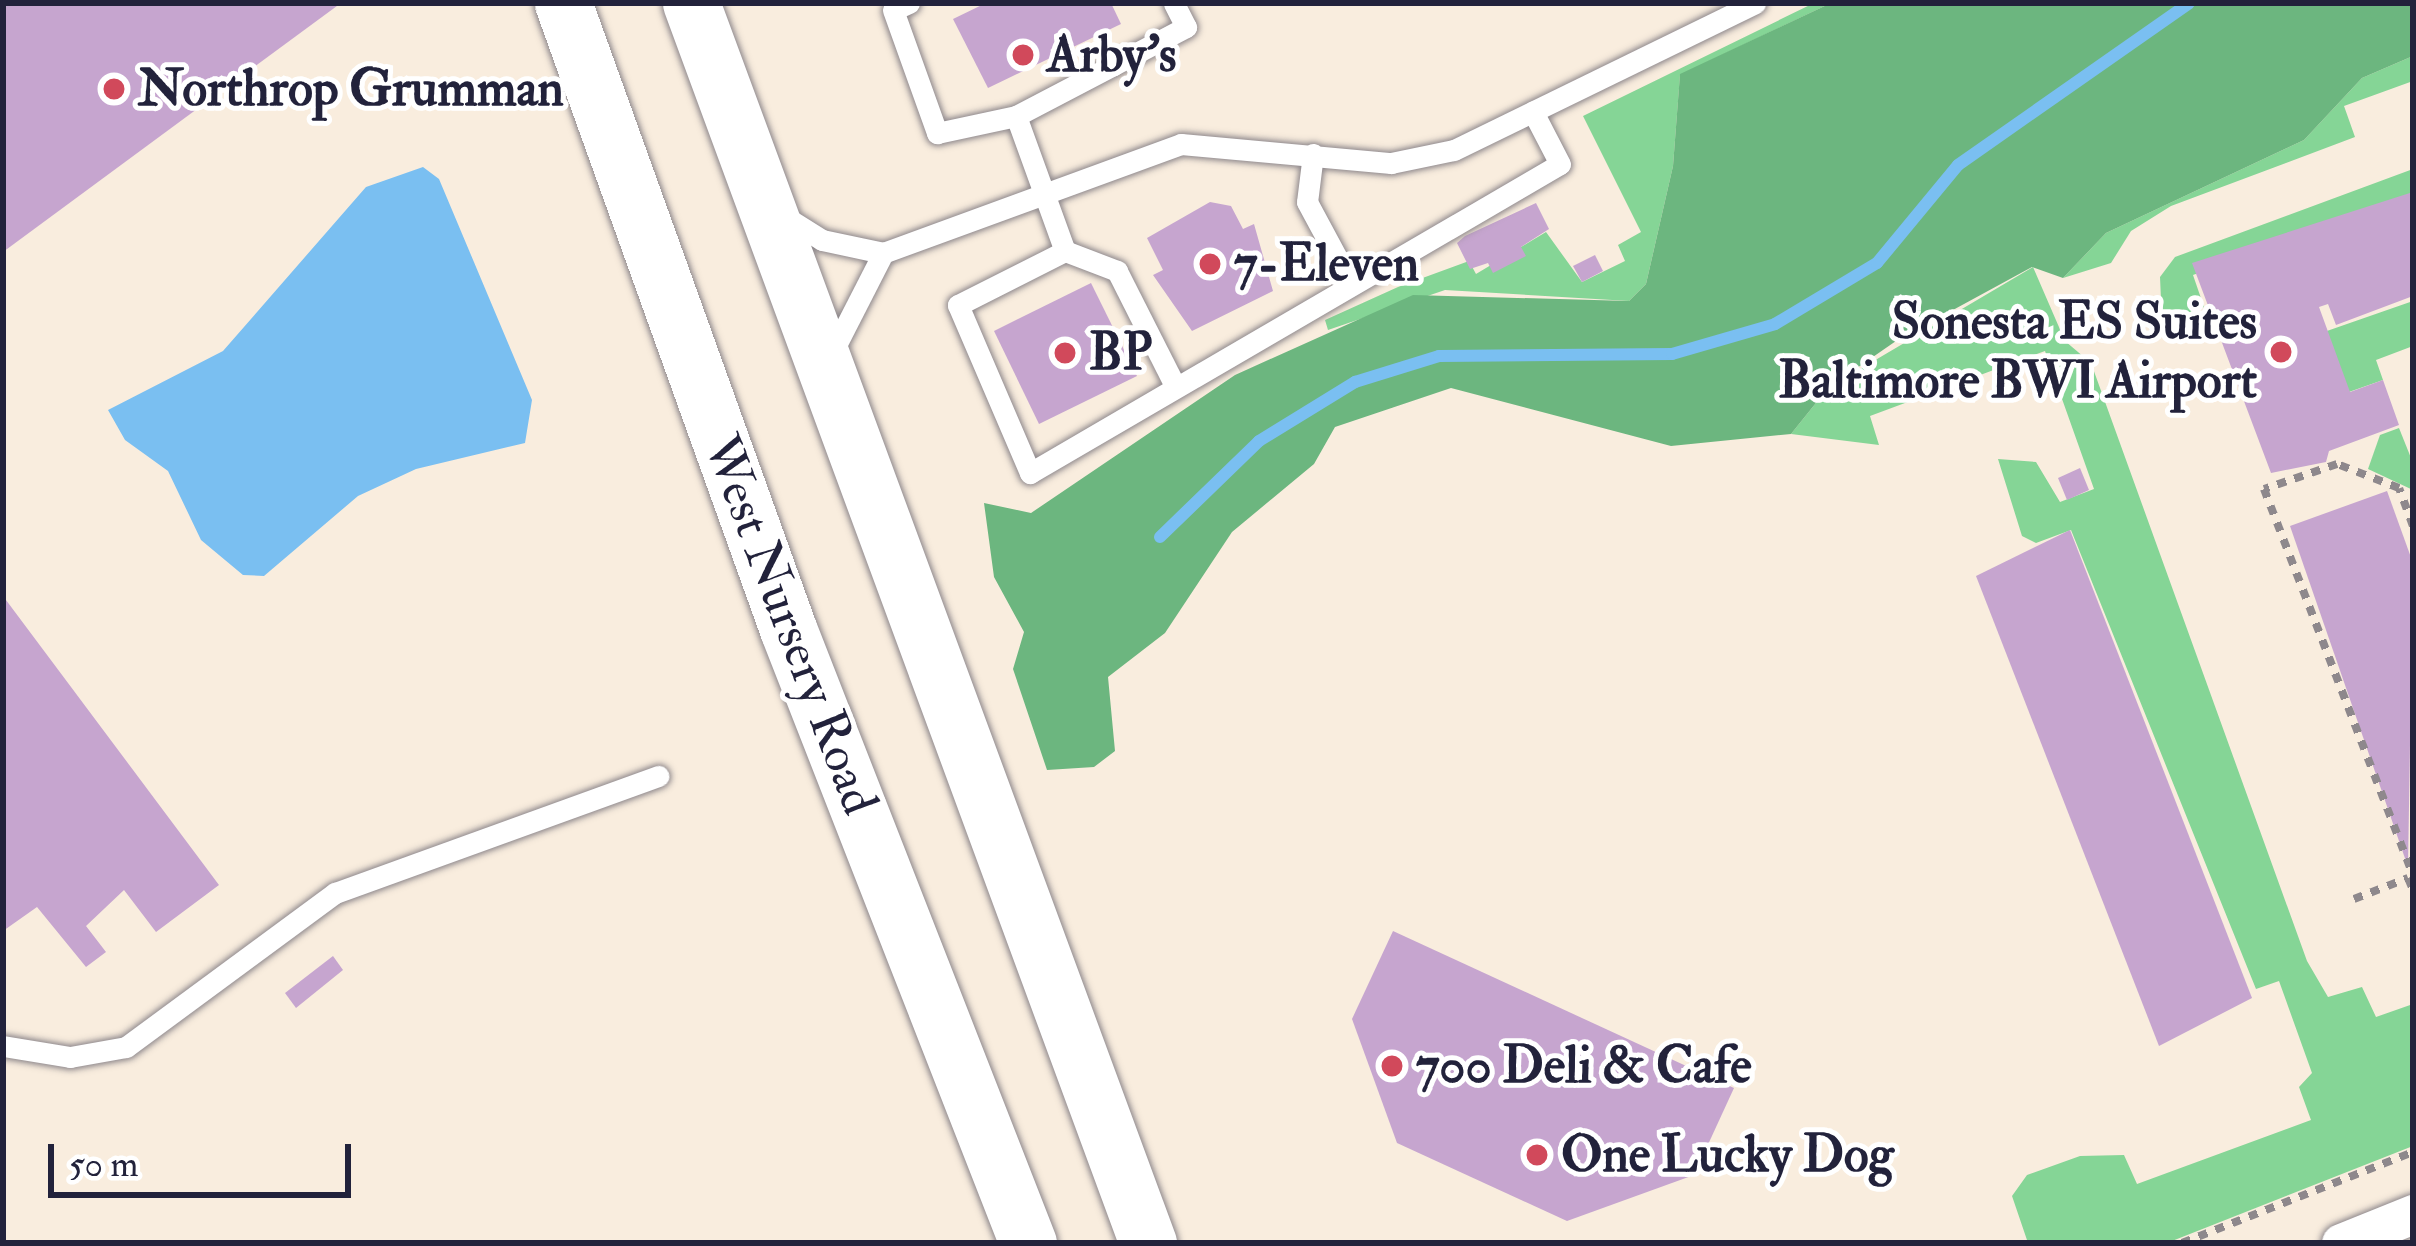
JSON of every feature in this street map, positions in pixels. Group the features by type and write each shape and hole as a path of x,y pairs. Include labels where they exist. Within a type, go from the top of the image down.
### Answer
{"main road":[{"name":"West Nursery Road","path":"562,3 788,629 1026,1240"},
{"path":"691,3 1148,1243"}],"street":[{"path":"2341,1243 2413,1214"}],"lane":[{"path":"901,7 938,133 1016,116 1186,27 1174,3"},
{"path":"760,196 822,239 883,253 1181,144 1391,163 1454,150 1755,3"},
{"path":"1173,382 1117,271 1065,251 958,305 1030,473 1173,382 1560,164 1533,112"},
{"path":"1016,116 1048,193 1065,251"},
{"path":"1313,154 1307,202 1351,282"},
{"path":"828,385 840,320 883,253"},
{"path":"3,1046 70,1057 126,1047 335,893 658,776"}],"path":[{"path":"2413,496 2401,496 2337,464 2264,489 2413,890"},
{"path":"2401,496 2413,526"},
{"path":"2354,899 2410,877"},
{"path":"2182,1243 2413,1153"}],"green space":[{"path":"1814,3 1831,3 1680,75 1673,166 1646,284 1629,301 1445,290 1328,330 1325,320 1398,287 1469,261 1476,274 1546,232 1582,282 1625,261 1618,245 1641,232 1583,116"},
{"path":"1831,3 2413,3 2413,56 2362,78 2304,140 2106,233 2063,278 2032,267 1896,341 1828,388 1791,434 1671,446 1451,388 1335,427 1314,464 1232,532 1165,633 1108,677 1115,751 1094,767 1047,770 1013,669 1024,632 994,577 984,503 1031,513 1235,375 1413,295 1629,301 1646,284 1673,166 1680,74"},
{"path":"2413,56 2413,81 2344,106 2355,137 2171,206 2131,231 2111,263 2063,278 2106,233 2304,140 2362,78"},
{"path":"2413,169 2413,194 2193,275 2204,307 2162,323 2160,277 2175,257"},
{"path":"2033,267 2065,341 2091,363 2307,961 2328,997 2362,987 2376,1017 2413,1004 2413,1146 2167,1243 2028,1243 2012,1196 2027,1175 2080,1156 2124,1155 2137,1184 2311,1120 2299,1087 2312,1073 2279,981 2256,989 2071,530 2036,543 2022,536 1998,459 2036,462 2060,502 2094,489 2045,351 1870,416 1879,445 1791,434 1828,388"},
{"path":"2413,301 2413,346 2376,360 2383,380 2346,393 2324,332"},
{"path":"2399,428 2413,463 2413,490 2368,469 2380,435"}],"water":[{"path":"423,167 439,179 532,400 525,443 416,469 358,496 264,576 243,575 201,540 168,471 125,440 108,410 223,351 366,187"}],"building":[{"name":"Northrop Grumman","path":"3,3 341,3 3,252"},
{"name":"Arby's","path":"986,3 1111,3 1121,24 988,88 953,19"},
{"name":"Sonesta ES Suites Baltimore BWI Airport","path":"2413,192 2413,296 2336,325 2328,304 2319,307 2350,392 2383,380 2399,425 2329,451 2326,462 2271,473 2192,263"},
{"name":"7-Eleven","path":"1210,202 1231,206 1243,229 1254,224 1273,291 1192,331 1153,275 1163,270 1147,238"},
{"path":"1536,203 1549,229 1521,247 1526,256 1493,273 1488,263 1470,269 1457,243"},
{"path":"1595,255 1603,271 1582,282 1573,266"},
{"name":"BP","path":"1091,283 1137,376 1039,424 994,331"},
{"path":"2080,468 2089,490 2067,500 2058,478"},
{"name":"Sonesta ES Suites Baltimore BWI Airport","path":"2387,491 2413,563 2408,867 2290,526"},
{"path":"2070,530 2252,998 2159,1046 1976,576"},
{"path":"3,596 219,885 156,932 124,890 86,926 106,952 86,967 37,907 3,931"},
{"path":"1393,931 1734,1088 1694,1175 1567,1221 1397,1143 1352,1019"},
{"path":"333,956 343,970 296,1008 285,993"}],"waterway":[{"path":"1160,537 1259,441 1355,382 1439,356 1672,354 1775,324 1877,263 1958,165 2189,3"}],"place":[{"name":"Arby's","path":"1023,55"},
{"name":"Northrop Grumman","path":"114,89"},
{"name":"7-Eleven","path":"1210,264"},
{"name":"Sonesta ES Suites Baltimore BWI Airport","path":"2281,352"},
{"name":"BP","path":"1065,353"},
{"name":"700 Deli & Cafe","path":"1392,1066"},
{"name":"One Lucky Dog","path":"1537,1155"}]}
